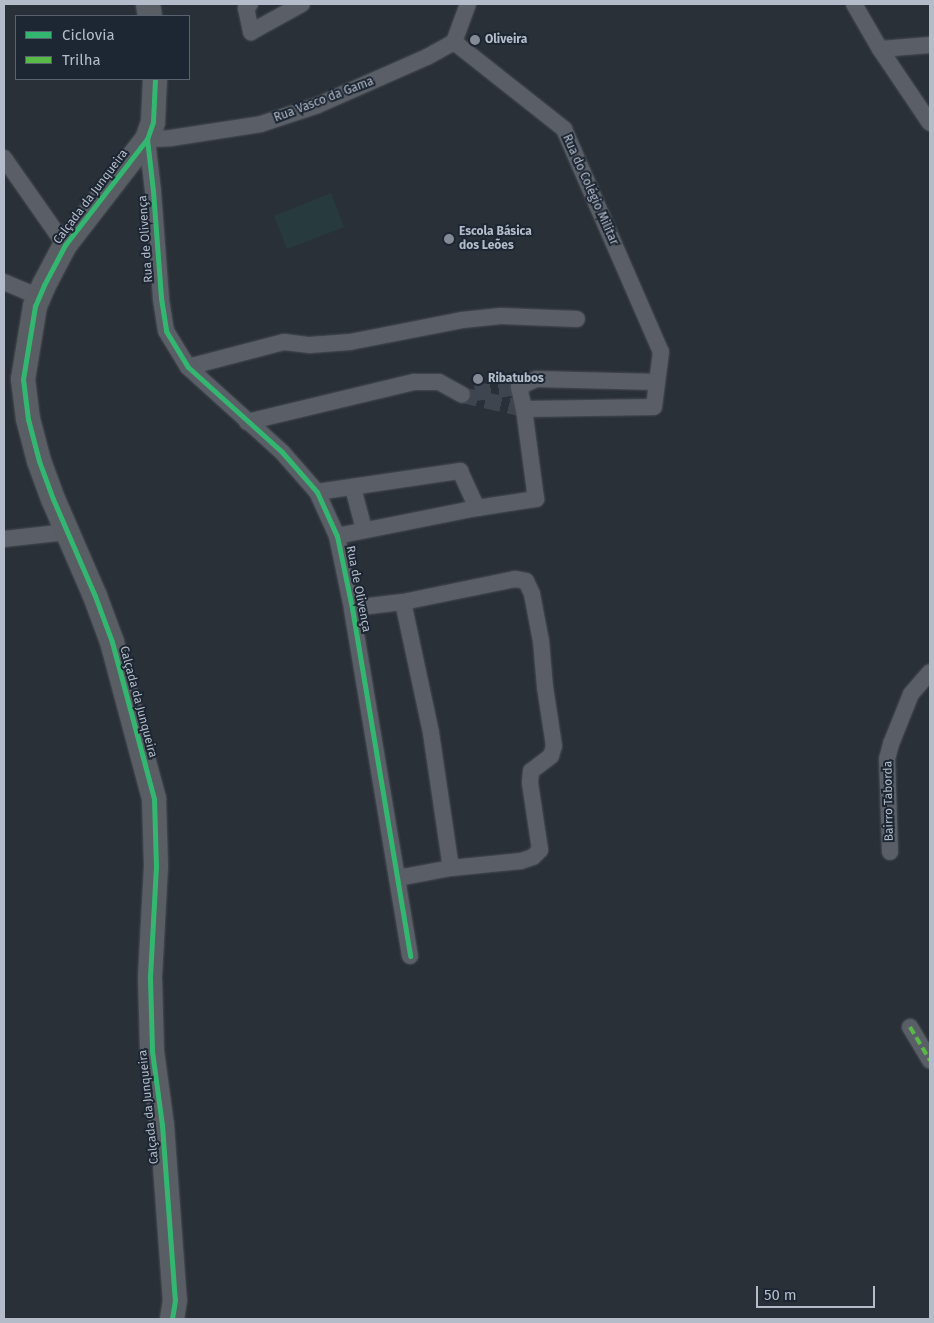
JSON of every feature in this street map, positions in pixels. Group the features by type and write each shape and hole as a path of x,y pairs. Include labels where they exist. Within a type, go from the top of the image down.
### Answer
{"street":[{"path":"250,4 246,8 251,32 302,4"},
{"path":"454,42 468,4"},
{"path":"854,4 880,49 930,123"},
{"name":"Rua Vasco da Gama","path":"146,139 171,138 261,124 342,95 427,57 454,42"},
{"name":"Rua do Colégio Militar","path":"454,42 564,129 661,352 657,382"},
{"path":"880,49 930,45"},
{"path":"146,139 153,122 155,80"},
{"name":"Calçada da Junqueira","path":"146,139 65,245 34,306 25,358 25,396 29,425 39,461 66,532 95,596 112,642 154,799 156,866 150,978 152,1051 162,1125 174,1284 175,1300 172,1319"},
{"name":"Rua de Olivença","path":"146,139 153,191 161,298 166,331 188,366 282,452 317,492 337,536 352,608 410,956"},
{"path":"4,158 65,245"},
{"path":"4,282 39,297"},
{"path":"188,366 284,342 310,345 350,342 462,320 501,316 577,319"},
{"path":"337,536 364,529 536,499 524,409 519,387 536,379 657,382 654,407 524,409"},
{"path":"247,422 414,382 439,382 462,395"},
{"path":"317,492 460,471 477,508"},
{"path":"353,488 364,529"},
{"path":"4,539 66,532"},
{"path":"352,608 403,602 515,579 526,581 532,594 537,623 554,746 552,756 531,771 530,783 540,850 533,857 521,861 451,868 397,878"},
{"path":"403,602 431,733 451,868"},
{"name":"Bairro Taborda","path":"890,852 887,759 910,694 930,672"},
{"path":"910,1027 930,1060"}],"green space":[{"path":"331,193 344,227 287,249 274,216"}],"tunnel":[{"path":"475,393 519,387"},
{"path":"462,395 524,409"}],"marked path":[{"path":"910,1027 930,1060"}],"cycle path":[{"path":"155,80 153,122 147,139 65,245 44,285 35,306 23,379 28,419 39,461 112,642 154,799 156,866 150,978 152,1051 162,1125 175,1300 172,1319"},
{"path":"147,139 161,298 166,331 188,367 282,452 317,492 337,536 352,608 410,956"}],"place":[{"name":"Oliveira","path":"475,40"},
{"name":"Escola Básica dos Leões","path":"449,239"},
{"name":"Ribatubos","path":"478,379"}]}
